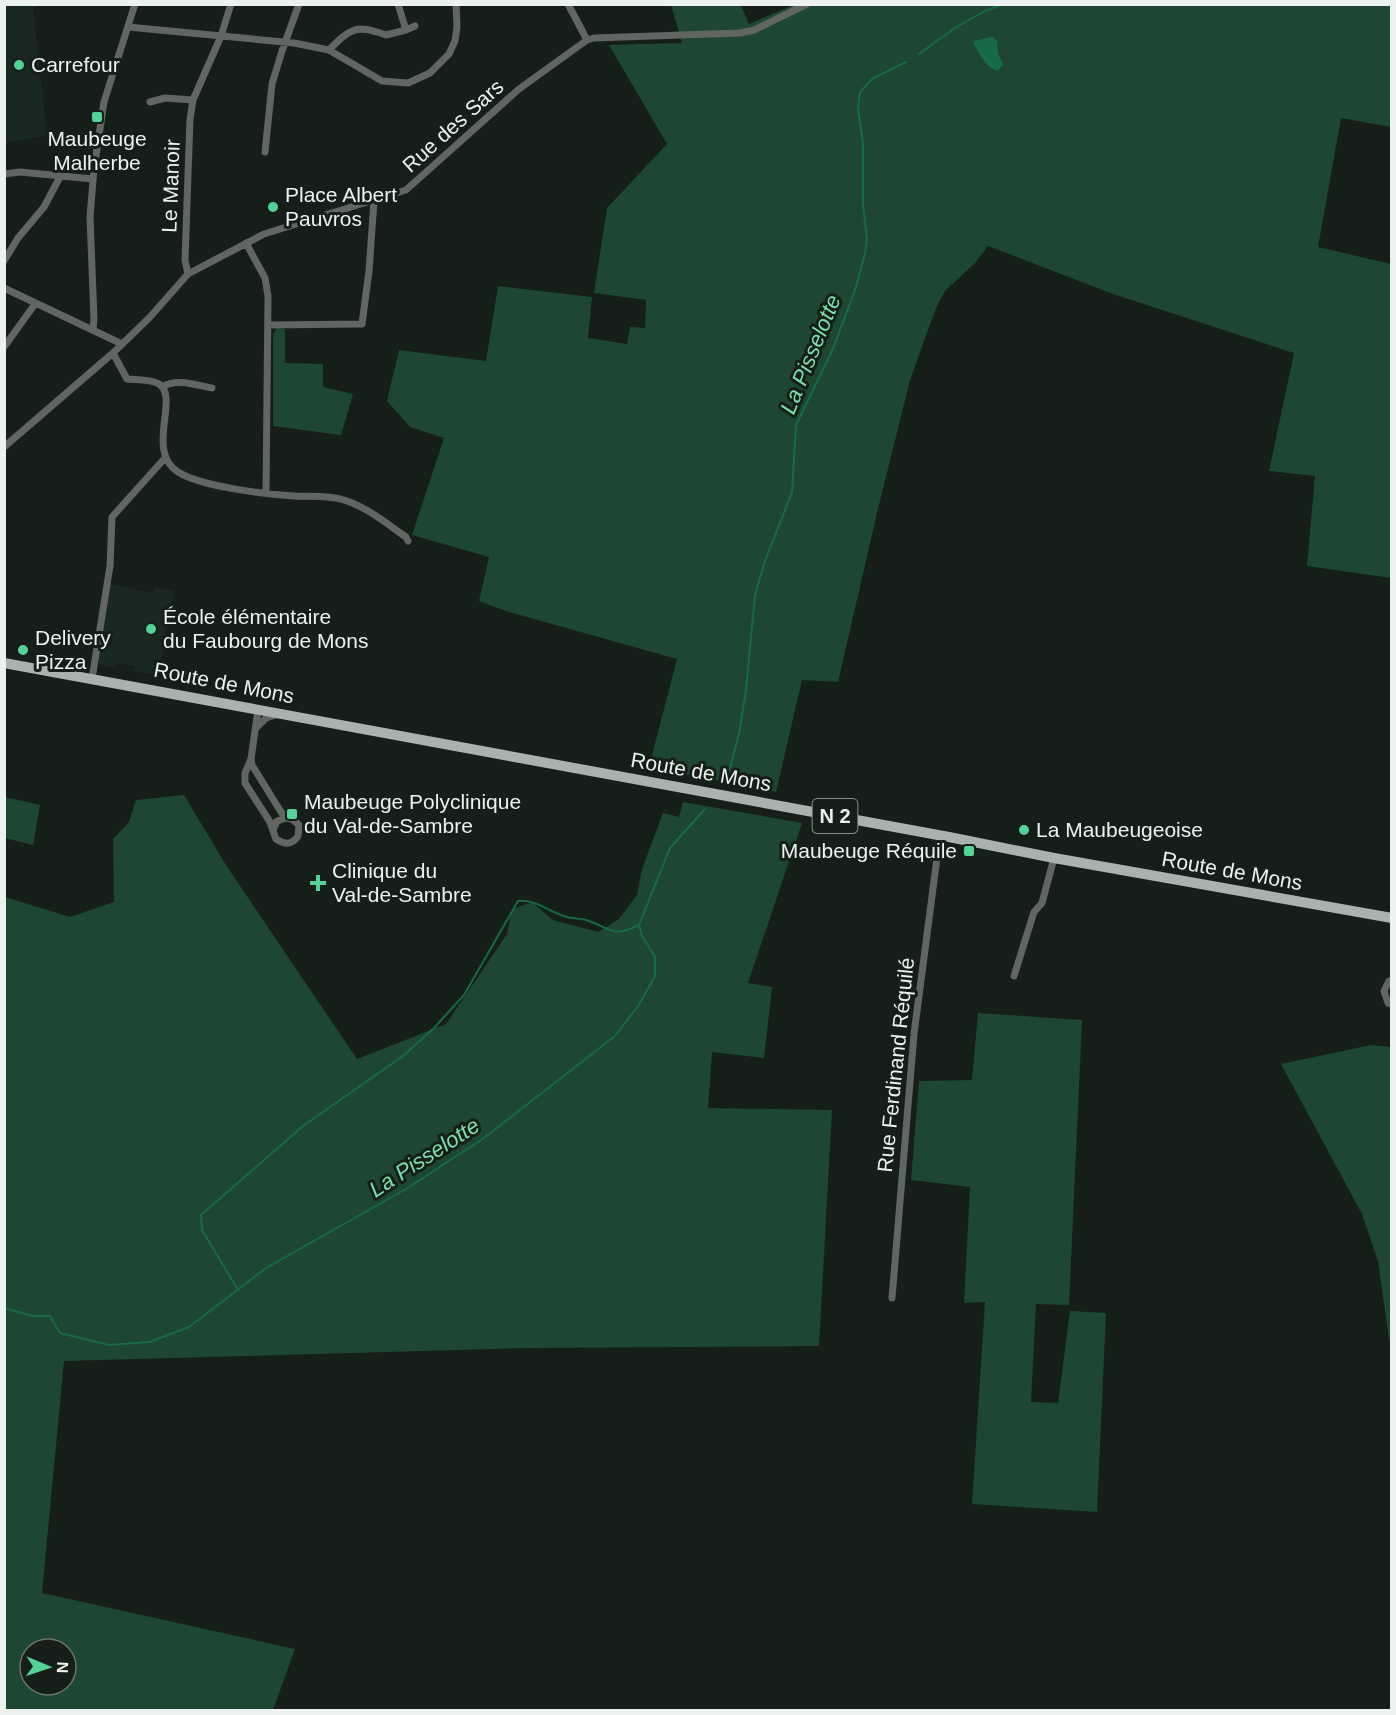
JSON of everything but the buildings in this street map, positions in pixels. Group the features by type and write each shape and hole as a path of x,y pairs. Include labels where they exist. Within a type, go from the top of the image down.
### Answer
{"main road":[{"name":"Route de Mons","path":"4,663 1054,858 1392,918"}],"street":[{"path":"93,329 90,217 93,179 104,102 135,4"},
{"name":"Le Manoir","path":"188,274 185,261 188,134 194,100 231,4"},
{"path":"265,152 272,84 299,4"},
{"path":"398,4 406,30"},
{"path":"128,27 285,42 329,50 382,81 398,84 408,83 430,73 449,54 455,41 457,27 456,4"},
{"path":"568,4 587,40 740,33 754,30 807,4"},
{"path":"329,50 349,32 358,28 374,30 386,35 415,26"},
{"name":"Rue des Sars","path":"5,445 113,353 150,317 188,274 246,243 308,220 406,190 519,89 587,40"},
{"path":"150,102 165,98 194,100"},
{"path":"4,174 20,172 93,179"},
{"path":"4,261 18,238 44,207 61,175"},
{"path":"268,325 362,324 369,271 374,201"},
{"path":"246,243 265,278 268,296 266,493"},
{"path":"4,288 122,344"},
{"path":"4,347 35,304"},
{"path":"113,353 127,379 158,383 162,387 166,402 163,438 165,458 169,465 187,476 245,491 344,500 385,522 406,537 408,541"},
{"path":"162,387 181,382 212,388"},
{"path":"92,679 110,566 112,517 165,458"},
{"path":"258,710 251,759 245,772 245,783 270,822 276,839 285,844 295,840 300,831 299,825 292,819 286,818 277,820 273,830"},
{"path":"256,729 266,718 278,714"},
{"path":"251,759 252,765 286,818"},
{"name":"Rue Ferdinand Réquilé","path":"892,1298 914,1034 940,835"},
{"path":"1014,976 1034,912 1042,903 1054,858"},
{"path":"1392,980 1389,981 1384,991 1388,1003 1392,1004"}],"shaded area":[{"path":"5,4 38,5 33,8 47,136 5,143"},
{"path":"796,4 1391,5 1391,127 1341,118 1318,247 1391,264 1391,578 1307,566 1315,476 1269,471 1294,353 1113,294 988,246 975,263 945,291 936,308 910,380 838,682 802,680 776,792 649,767 677,659 509,612 479,601 489,557 412,535 444,438 410,427 387,401 399,350 486,361 498,286 592,297 588,338 627,344 630,327 645,328 646,300 594,293 607,208 667,144 609,45 682,43 671,5 741,5 749,24"},
{"path":"992,37 997,41 998,54 1003,64 998,71 986,63 973,41"},
{"path":"277,328 285,329 285,363 323,364 323,387 353,394 341,435 273,426 273,335"},
{"path":"111,584 153,593 155,587 174,591 158,676 135,671 134,666 116,663 114,667 99,663 98,653"},
{"path":"184,795 226,865 357,1059 446,1024 507,934 512,909 533,903 553,920 598,932 619,919 637,895 642,869 663,813 679,817 683,802 802,823 748,983 772,987 764,1058 712,1052 708,1108 832,1110 819,1346 529,1348 64,1361 42,1593 295,1649 273,1710 5,1710 5,897 70,917 114,902 113,839 129,822 136,800"},
{"path":"5,797 40,805 33,845 5,838"},
{"path":"978,1013 1082,1020 1069,1305 1036,1304 1031,1402 1058,1403 1070,1311 1106,1313 1097,1512 972,1504 985,1302 964,1303 970,1187 911,1180 919,1081 972,1080"},
{"path":"1371,1045 1391,1047 1391,1341 1389,1340 1378,1261 1362,1214 1281,1064"}],"waterway":[{"name":"La Pisselotte","path":"919,54 955,28 1003,4"},
{"name":"La Pisselotte","path":"722,782 729,772 739,734 746,690 755,595 765,561 792,492 796,425 833,349 855,290 865,254 867,239 863,204 863,144 858,108 860,92 872,79 906,62"},
{"name":"La Pisselotte","path":"4,1308 33,1316 50,1316 60,1333 109,1345 149,1342 189,1327 266,1268 406,1189 484,1138 615,1036 638,1006 655,976 655,957 642,936 639,925 670,848 705,809"},
{"path":"238,1290 202,1230 201,1215 303,1126 403,1056 434,1028 464,995 518,901 531,902 561,915 586,920 617,932 639,925"}],"place":[{"name":"Carrefour","path":"19,65"},
{"name":"Maubeuge Malherbe","path":"97,117"},
{"name":"Place Albert Pauvros","path":"273,207"},
{"name":"École élémentaire du Faubourg de Mons","path":"151,629"},
{"name":"Delivery Pizza","path":"23,650"},
{"name":"Maubeuge Polyclinique du Val-de-Sambre","path":"292,814"},
{"name":"La Maubeugeoise","path":"1024,830"},
{"name":"Maubeuge Réquile","path":"969,851"},
{"name":"Clinique du Val-de-Sambre","path":"318,883"}]}
